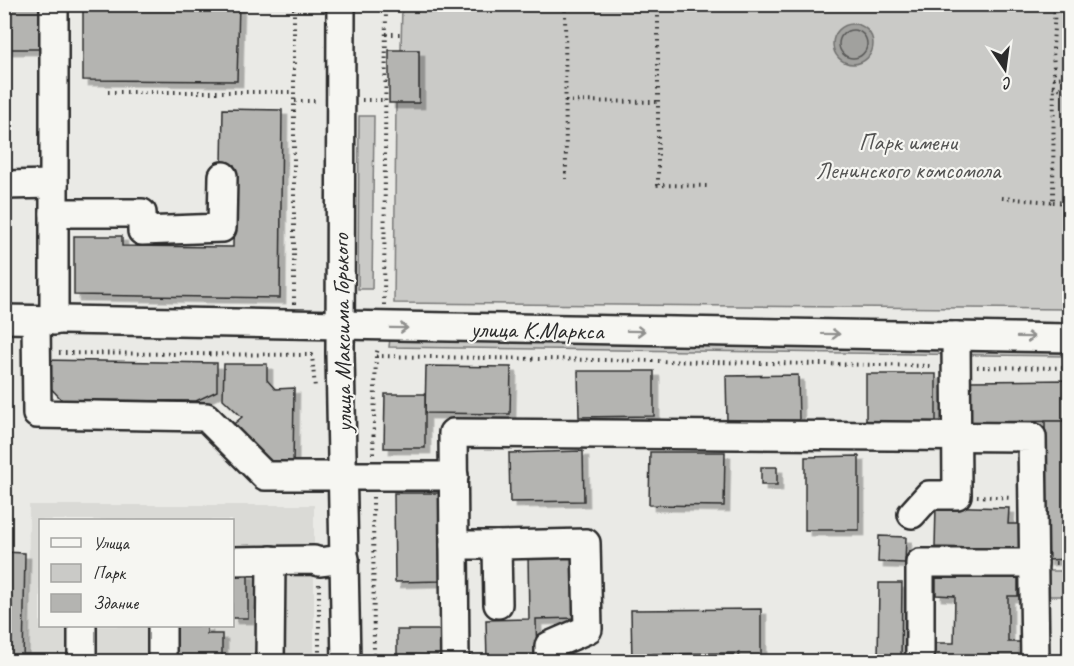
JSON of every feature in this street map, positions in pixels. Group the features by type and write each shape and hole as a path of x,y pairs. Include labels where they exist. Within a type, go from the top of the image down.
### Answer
{"street":[{"path":"54,4 54,213 45,321 36,353 37,414 206,417 265,476 454,476"},
{"name":"улица Максима Горького","path":"341,4 340,327 344,475 332,560 346,662"},
{"path":"54,213 142,213 142,231 222,228 223,176"},
{"path":"4,185 54,184"},
{"name":"улица К.Маркса","path":"4,320 1070,338"},
{"path":"912,514 930,495 966,496 956,437 956,336"},
{"path":"455,662 453,433 1032,437 1035,662"},
{"path":"454,545 586,543 588,630 549,646 549,662"},
{"path":"497,544 498,604"},
{"path":"270,662 271,560"},
{"path":"234,561 332,560"},
{"path":"920,652 920,562 1034,563"},
{"path":"82,627 82,662"},
{"path":"162,627 162,662"}],"path":[{"path":"294,4 294,306 302,306"},
{"path":"384,306 386,4"},
{"path":"565,4 566,179"},
{"path":"658,4 658,185 708,186"},
{"path":"1053,202 1055,4"},
{"path":"386,34 401,34"},
{"path":"1053,78 1070,77"},
{"path":"1053,86 1070,92"},
{"path":"108,92 294,92"},
{"path":"565,101 659,102"},
{"path":"1002,198 1070,203"},
{"path":"36,353 312,355 315,394"},
{"path":"374,662 373,475 376,356 1070,368"},
{"path":"966,496 1034,498"},
{"path":"319,662 332,560"},
{"path":"1066,623 1070,618"}],"shaded area":[{"path":"29,505 314,505 314,661 28,662"}],"green space":[{"name":"Парк имени Ленинского комсомола","path":"402,5 1069,5 1069,309 394,303 396,103 419,103 419,50 401,50"},
{"path":"359,116 374,116 372,289 358,289"},
{"path":"393,313 1070,323 1069,356 389,347"},
{"path":"1038,571 1069,571 1069,661 1055,661 1055,657 1066,657 1067,596 1038,596"}],"water":[{"path":"853,24 861,25 867,30 872,36 872,52 867,58 861,63 853,64 845,63 839,58 834,52 833,44 834,36 839,30 845,25"}],"building":[{"path":"4,4 48,4 47,49 4,49"},
{"path":"83,4 239,4 237,81 83,80"},
{"path":"389,50 419,50 419,103 389,103"},
{"path":"223,109 282,110 280,298 74,295 74,236 122,236 122,246 233,247 234,165 222,165"},
{"path":"43,360 217,363 217,391 196,401 62,400 44,381"},
{"path":"224,364 267,364 267,380 275,389 294,388 293,470 277,470 229,428 242,417 223,399"},
{"path":"426,366 511,367 510,414 425,413"},
{"path":"578,371 654,371 654,416 579,417"},
{"path":"866,374 936,374 936,423 866,423"},
{"path":"798,375 799,420 727,421 726,376"},
{"path":"1070,380 1070,421 970,422 970,381"},
{"path":"385,394 425,394 425,448 384,448"},
{"path":"1045,421 1070,421 1070,559 1046,560"},
{"path":"583,451 584,501 510,502 509,453"},
{"path":"650,452 725,452 724,506 649,505"},
{"path":"859,456 859,530 805,530 805,457"},
{"path":"761,467 777,467 777,485 761,485"},
{"path":"394,493 441,493 442,581 395,582"},
{"path":"936,506 1009,508 1008,524 1019,524 1019,549 935,547"},
{"path":"879,536 906,537 905,563 878,562"},
{"path":"4,552 25,553 23,662 4,662"},
{"path":"577,552 578,618 536,619 537,662 487,662 486,620 529,619 528,553"},
{"path":"936,570 1018,571 1018,596 1008,596 1008,642 1020,642 1020,662 935,662 935,643 954,643 955,596 936,595"},
{"path":"234,573 248,573 248,618 234,618"},
{"path":"879,583 902,583 901,662 878,662"},
{"path":"761,609 761,662 739,662 739,653 653,654 653,662 632,662 631,610"},
{"path":"171,627 207,627 207,634 222,634 222,662 171,662"},
{"path":"397,630 442,630 442,662 397,662"}]}
